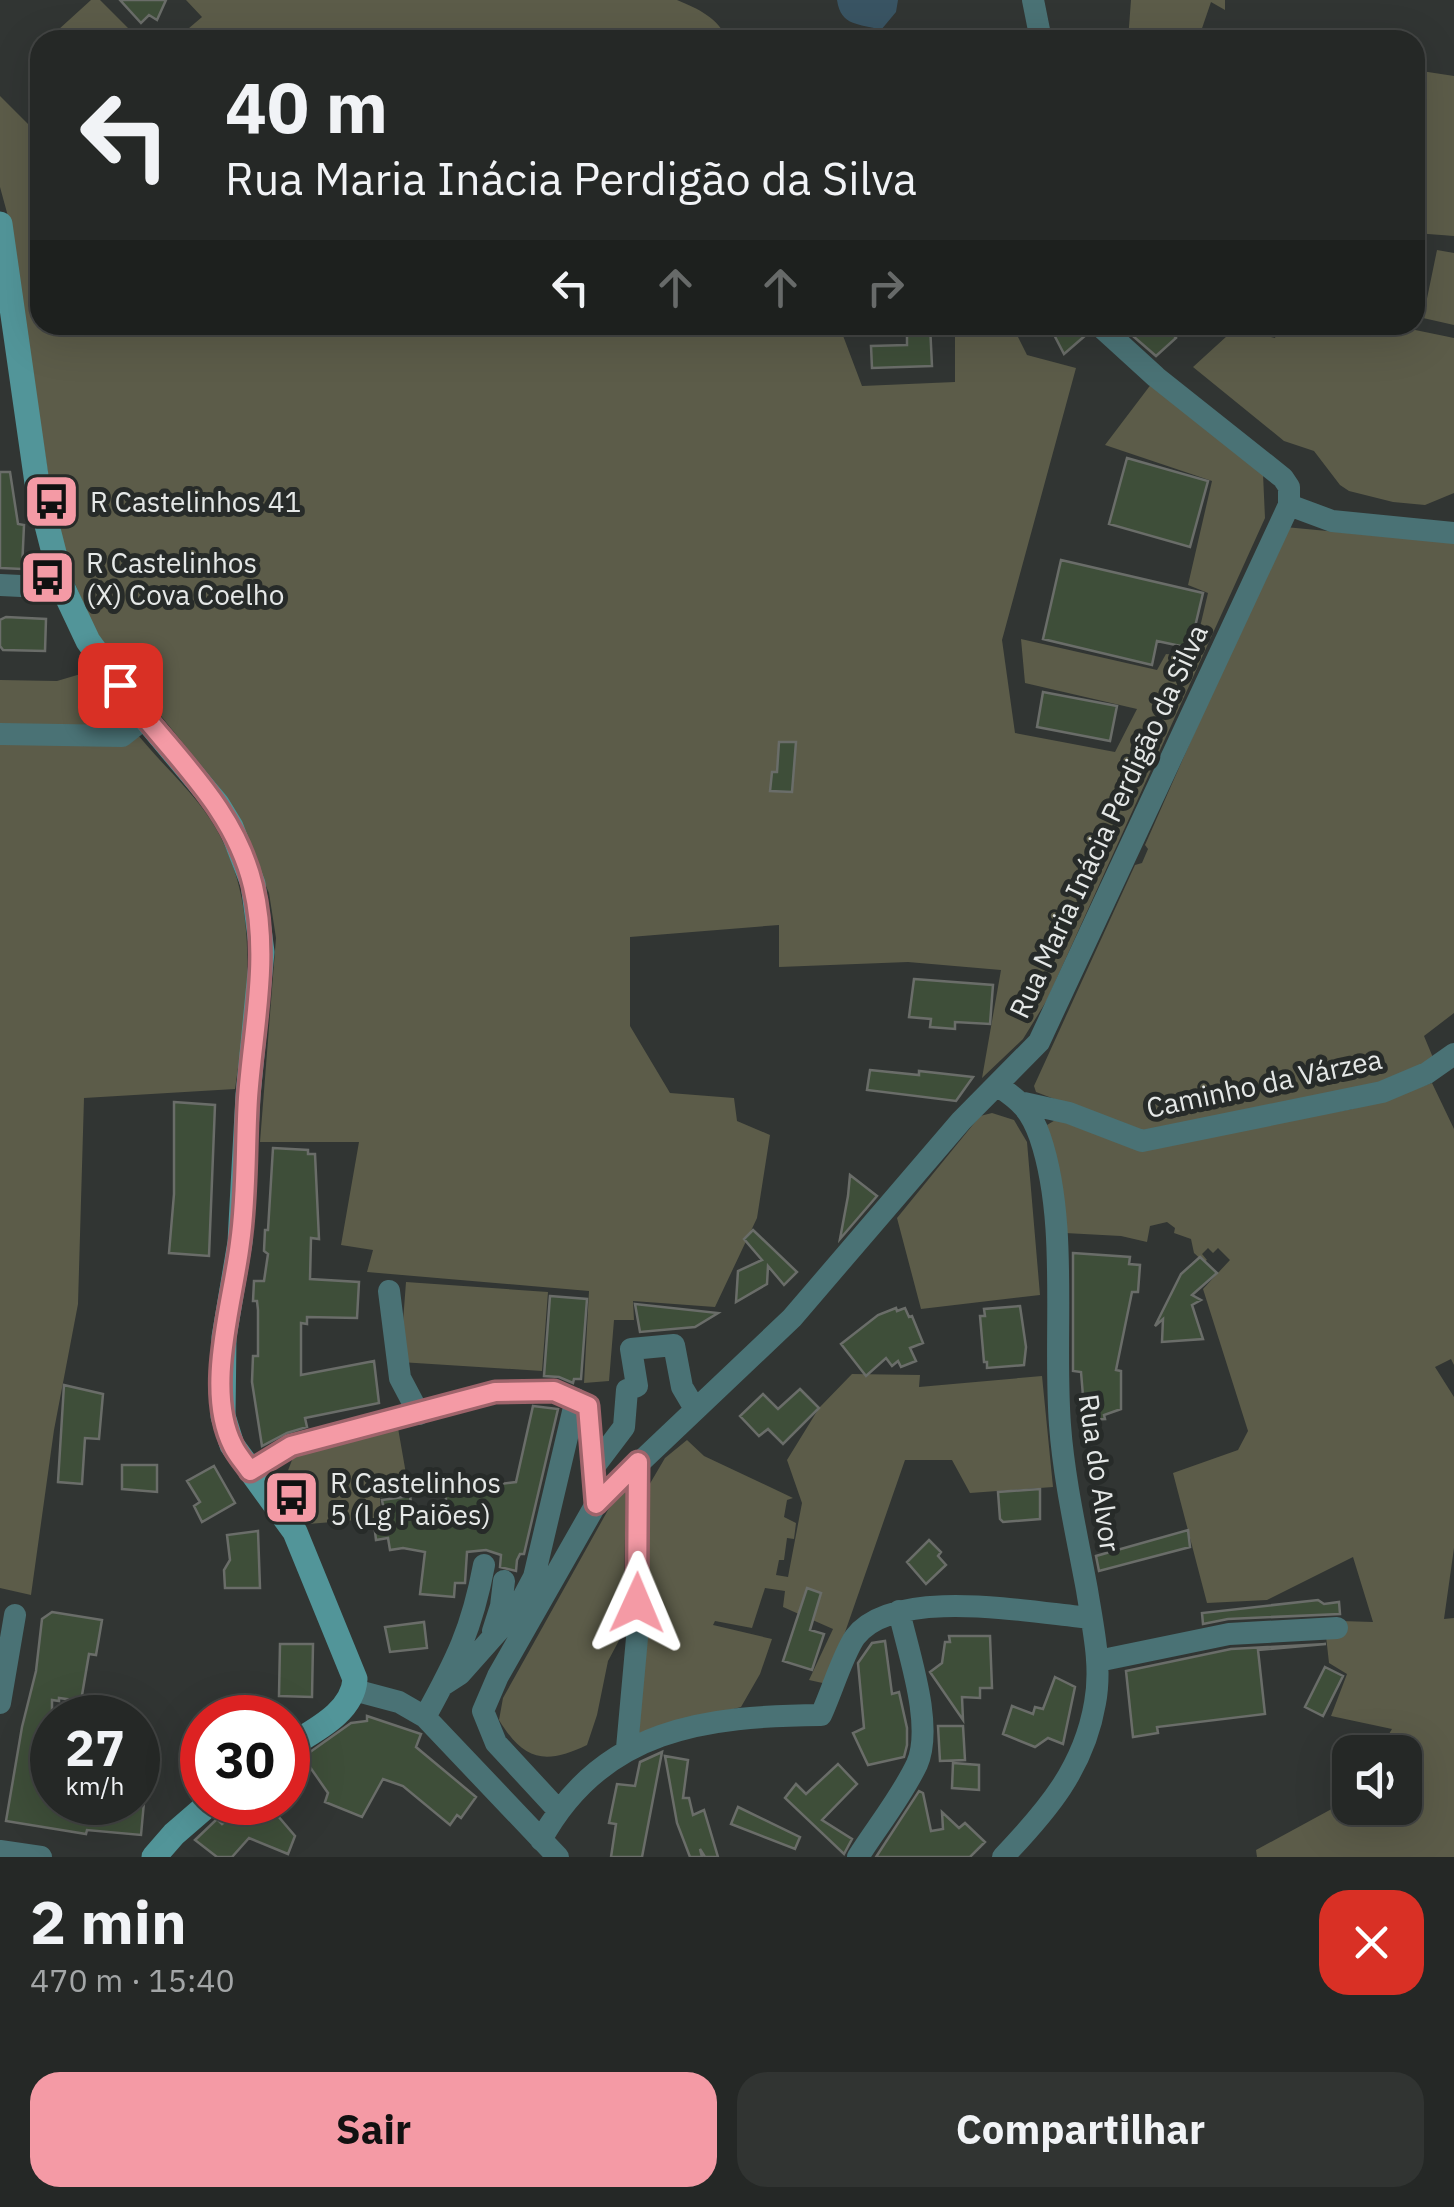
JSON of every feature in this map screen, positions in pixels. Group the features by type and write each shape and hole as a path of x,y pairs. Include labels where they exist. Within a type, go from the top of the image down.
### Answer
{"street":[{"path":"1032,0 1039,30"},
{"path":"0,224 38,490 63,588 88,641 145,718 218,804 253,884 262,952 248,1095 243,1212 224,1337 221,1387 232,1446 296,1532 350,1667 354,1690 339,1711 310,1731"},
{"path":"1109,335 1284,478 1289,504 1332,522 1452,531"},
{"name":"Rua Maria Inácia Perdigão da Silva","path":"558,1810 496,1743 484,1711 498,1676 596,1504 792,1318 961,1120 1038,1042 1289,504"},
{"path":"0,585 63,588"},
{"path":"0,734 122,736 145,718"},
{"name":"Caminho da Várzea","path":"1024,1103 1069,1113 1142,1141 1382,1092 1428,1073 1454,1054"},
{"path":"998,1086 1024,1103"},
{"name":"Rua do Alvor","path":"1003,1857 1048,1810 1075,1768 1096,1701 1098,1661 1059,1422 1054,1205 1040,1137 1024,1103"},
{"path":"389,1292 400,1378 419,1414"},
{"path":"593,1468 624,1427 628,1390 637,1386 632,1350 674,1345 682,1387 695,1408"},
{"path":"250,1471 291,1446 495,1392 554,1391 588,1406 596,1504"},
{"path":"443,1685 460,1674 516,1611 534,1576 576,1398"},
{"path":"627,1748 636,1638 638,1462"},
{"path":"425,1717 470,1629 484,1564"},
{"path":"489,1641 502,1606 504,1582"},
{"path":"550,1848 558,1810 601,1767 627,1748 746,1716 821,1714 856,1636 892,1612 935,1604 1092,1618"},
{"path":"858,1857 917,1763 922,1741 922,1718 899,1610"},
{"path":"0,1704 15,1614"},
{"path":"1098,1661 1229,1634 1337,1628"},
{"path":"354,1690 398,1702 425,1717 550,1848"},
{"path":"154,1857 185,1825"},
{"path":"0,1851 41,1857"}],"green space":[{"path":"91,0 100,0 130,30 58,30"},
{"path":"186,0 677,0 707,15 722,30 187,30 202,17"},
{"path":"1131,0 1225,0 1225,10 1211,2 1201,30 1129,30"},
{"path":"1425,72 1454,76 1454,236 1425,234"},
{"path":"0,96 30,126 30,335 843,335 862,386 955,382 955,335 1017,335 1027,355 1076,368 1002,640 1015,733 1115,752 1137,709 1025,683 1021,639 1157,670 1166,654 1193,657 1208,593 1188,585 1212,481 1105,445 1152,383 1263,474 1265,518 1047,1000 1023,1039 982,1078 1001,970 908,962 779,967 779,925 630,937 630,1026 670,1093 734,1098 737,1121 770,1135 757,1218 715,1307 633,1301 634,1320 614,1320 609,1381 584,1383 589,1291 367,1272 373,1250 341,1245 359,1142 260,1142 276,938 269,893 227,797 100,641 72,577 52,500 9,220 0,187"},
{"path":"1437,250 1454,253 1454,325 1425,318"},
{"path":"1425,332 1454,338 1454,493 1425,505 1349,491 1314,451 1284,441 1193,367 1228,335 1275,338"},
{"path":"1285,527 1454,543 1454,1013 1424,1036 1434,1060 1379,1083 1144,1133 1036,1092 1034,1086 1135,865 1142,863 1148,849 1145,845"},
{"path":"84,673 196,800 227,850 245,916 247,985 235,1089 84,1098 78,1304 54,1430 31,1595 0,1588 0,680 57,681"},
{"path":"1432,1083 1454,1129 1454,1365 1451,1359 1435,1367 1454,1397 1454,1548 1444,1619 1454,1618 1454,1857 1257,1857 1256,1850 1332,1809 1332,1825 1422,1825 1422,1735 1388,1735 1392,1729 1331,1716 1347,1674 1329,1663 1326,1636 1341,1621 1373,1622 1353,1557 1267,1600 1207,1603 1173,1473 1238,1450 1248,1431 1203,1289 1230,1260 1218,1248 1213,1253 1208,1248 1202,1254 1207,1260 1204,1262 1194,1253 1191,1239 1174,1233 1175,1228 1167,1222 1150,1226 1147,1242 1121,1236 1065,1233 1047,1125 1057,1119 1135,1148 1352,1109"},
{"path":"992,1113 1014,1120 1027,1142 1040,1295 921,1309 897,1218 980,1116"},
{"path":"406,1282 548,1292 542,1371 400,1362"},
{"path":"852,1374 920,1375 919,1387 1042,1376 1053,1487 970,1493 952,1460 905,1460 827,1684 809,1680 833,1629 783,1607 785,1591 765,1588 752,1628 715,1621 713,1625 772,1639 760,1674 741,1707 639,1734 645,1492 665,1458 687,1440 704,1456 793,1498 787,1500 784,1517 796,1523 794,1539 787,1538 784,1560 779,1560 776,1575 788,1577 802,1503 787,1460 819,1408"},
{"path":"398,1428 409,1491 380,1498 381,1518 308,1524 287,1473 294,1455"},
{"path":"626,1487 623,1633 608,1661 597,1715 587,1745 559,1755 537,1755 517,1744 499,1720 503,1698 608,1510"}],"water":[{"path":"837,0 898,0 896,12 881,30 847,20"}],"building":[{"path":"120,0 166,0 157,20 149,15 141,23"},
{"path":"907,335 930,335 932,366 872,368 871,346 907,345"},
{"path":"1054,335 1086,335 1064,354"},
{"path":"1132,335 1173,335 1176,338 1156,356"},
{"path":"1127,458 1208,481 1190,547 1109,524"},
{"path":"0,472 10,472 18,524 24,525 22,569 0,568"},
{"path":"1061,560 1203,593 1190,648 1157,641 1152,665 1043,639"},
{"path":"46,619 45,651 3,650 0,620"},
{"path":"1043,692 1117,706 1110,741 1037,727"},
{"path":"779,742 796,742 792,792 770,791 772,772 777,772"},
{"path":"914,979 993,985 990,1024 955,1022 955,1029 930,1027 931,1019 909,1017"},
{"path":"870,1070 973,1077 956,1101 867,1090"},
{"path":"174,1102 215,1105 209,1256 169,1253 174,1194"},
{"path":"273,1148 315,1154 319,1239 311,1238 310,1279 359,1282 357,1318 307,1317 307,1324 301,1323 301,1375 374,1361 379,1403 305,1418 307,1427 262,1446 252,1382 253,1356 258,1356 258,1310 257,1301 253,1301 254,1281 264,1281 268,1254 264,1251"},
{"path":"850,1175 877,1196 840,1239 848,1196"},
{"path":"753,1230 797,1272 784,1285 768,1266 767,1284 736,1302 738,1271 762,1260 744,1239"},
{"path":"1073,1253 1130,1257 1129,1264 1140,1265 1138,1292 1132,1292 1116,1370 1121,1371 1121,1409 1104,1415 1105,1419 1085,1420 1081,1372 1073,1371"},
{"path":"1200,1257 1217,1273 1192,1295 1201,1300 1192,1305 1203,1339 1162,1342 1163,1319 1155,1326 1181,1274"},
{"path":"550,1296 587,1299 581,1379 574,1379 573,1383 544,1376"},
{"path":"635,1304 718,1313 695,1327 640,1332"},
{"path":"1020,1306 1026,1347 1024,1365 987,1368 980,1316 985,1316 984,1309"},
{"path":"905,1308 912,1316 923,1343 910,1348 916,1361 901,1367 898,1361 892,1366 886,1358 866,1376 841,1344 878,1315"},
{"path":"64,1385 103,1394 99,1439 85,1438 82,1484 58,1482"},
{"path":"800,1389 819,1408 783,1444 768,1429 759,1436 740,1416 763,1394 778,1409"},
{"path":"533,1406 558,1409 524,1554 517,1560 516,1571 500,1567 501,1555 486,1550 467,1552 465,1583 455,1583 454,1597 420,1594 425,1552 390,1550 388,1538 376,1540 374,1523 386,1521 382,1500 410,1496 414,1521 448,1515 445,1491 516,1482"},
{"path":"122,1465 157,1465 157,1492 122,1489"},
{"path":"214,1466 235,1503 202,1522 194,1506 200,1502 187,1481"},
{"path":"1040,1489 1040,1519 1000,1519 998,1492"},
{"path":"1188,1530 1190,1547 1099,1571 1096,1556"},
{"path":"258,1531 260,1588 225,1588 224,1570 230,1560 227,1535"},
{"path":"929,1540 941,1552 938,1556 946,1565 926,1584 907,1562"},
{"path":"807,1588 821,1593 810,1630 824,1634 812,1670 783,1661"},
{"path":"1318,1600 1324,1604 1339,1602 1340,1614 1228,1619 1203,1624 1202,1613"},
{"path":"52,1612 102,1620 96,1655 89,1654 82,1695 30,1695 42,1619"},
{"path":"424,1622 427,1648 390,1652 385,1627"},
{"path":"949,1636 990,1636 992,1688 980,1688 980,1698 962,1697 963,1720 930,1672 942,1663"},
{"path":"885,1641 892,1694 899,1692 907,1745 904,1757 868,1765 853,1733 864,1728 858,1663 872,1643"},
{"path":"280,1644 313,1644 312,1697 279,1695"},
{"path":"1326,1644 1258,1650 1265,1714 1157,1727 1158,1733 1133,1737 1126,1671 1231,1649"},
{"path":"1325,1667 1343,1676 1323,1716 1305,1707"},
{"path":"1055,1677 1075,1687 1063,1744 1048,1738 1035,1747 1003,1734 1012,1706 1033,1714 1035,1707 1043,1709"},
{"path":"30,1695 30,1825 6,1821"},
{"path":"367,1716 421,1734 416,1747 476,1797 461,1818 457,1815 450,1825 403,1786 383,1779 362,1817 325,1802 328,1793 310,1767 310,1752 351,1723 367,1721"},
{"path":"938,1726 963,1726 965,1760 940,1761"},
{"path":"662,1752 642,1857 611,1857 616,1824 609,1823 617,1784 635,1786 640,1762"},
{"path":"665,1756 688,1760 683,1798 689,1798 693,1815 704,1810 718,1857 705,1857 700,1849 702,1857 690,1857 677,1823"},
{"path":"953,1763 979,1765 979,1790 952,1788"},
{"path":"838,1764 857,1784 822,1820 852,1839 844,1854 785,1798 796,1784 806,1794"},
{"path":"919,1791 923,1793 931,1831 943,1829 942,1812 959,1828 965,1823 985,1842 970,1857 876,1857"},
{"path":"738,1807 800,1837 795,1849 731,1824"},
{"path":"31,1825 142,1825 141,1835 87,1830 86,1834"},
{"path":"211,1825 286,1825 295,1836 288,1854 249,1838 232,1857 217,1857 195,1840"}],"place":[{"name":"R Castelinhos 41","path":"51,501"},
{"name":"R Castelinhos (X) Cova Coelho","path":"47,578"},
{"name":"R Castelinhos 5 (Lg Paiões)","path":"291,1498"}],"route":[{"path":"120,685 218,804 243,855 258,916 262,952 248,1095 243,1212 224,1337 221,1387 232,1446 250,1471 291,1446 495,1392 554,1391 576,1398 588,1406 596,1504 638,1462 637,1603"}]}
